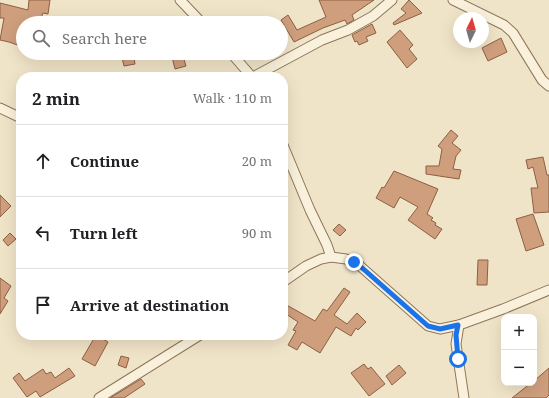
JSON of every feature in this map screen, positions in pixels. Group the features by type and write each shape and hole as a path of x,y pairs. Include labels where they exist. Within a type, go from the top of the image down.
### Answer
{"street":[{"path":"180,0 195,16"},
{"path":"288,58 322,40 348,30 373,16 392,0"},
{"path":"453,0 509,29 542,80 549,86"},
{"path":"237,60 248,72"},
{"path":"261,72 284,60"},
{"path":"0,108 16,116"},
{"path":"288,157 331,257"},
{"path":"288,279 306,266 321,259 331,257 346,259 360,266 428,326 440,329 458,325 503,309 549,290"},
{"path":"458,325 456,344 464,398"},
{"path":"99,398 192,340"}],"building":[{"path":"29,0 50,0 48,14 43,13 42,16 16,16 16,44 0,40 4,18 0,18 0,3 28,10"},
{"path":"319,0 374,0 352,15 354,20 347,24 345,20 323,28 294,42 288,32 288,16 287,16 288,15 297,30 326,17"},
{"path":"409,0 422,13 394,25 393,23 406,13 401,9"},
{"path":"372,24 376,33 366,37 368,41 359,45 357,41 355,42 352,35"},
{"path":"400,30 413,45 409,49 417,59 407,68 387,42"},
{"path":"501,38 507,52 488,61 482,48 489,48 489,44"},
{"path":"123,60 134,60 135,64 124,66"},
{"path":"173,60 184,60 186,66 175,69"},
{"path":"451,130 458,136 452,143 461,150 456,156 453,169 461,170 459,179 426,174 426,166 439,166 442,149 438,146"},
{"path":"543,157 547,175 549,175 549,212 534,213 531,188 538,188 533,167 528,169 526,160"},
{"path":"394,171 438,189 427,214 433,218 431,220 436,223 435,225 442,229 435,239 408,220 418,207 400,197 394,208 376,198"},
{"path":"0,195 11,206 0,217"},
{"path":"533,214 544,245 526,251 516,219"},
{"path":"339,224 346,230 340,236 333,230"},
{"path":"10,233 16,239 8,246 3,240"},
{"path":"478,260 488,260 487,285 477,285"},
{"path":"0,278 11,286 4,298 8,301 0,314"},
{"path":"344,288 350,292 334,315 347,324 357,313 366,322 358,330 356,328 351,336 336,327 320,353 302,342 297,350 288,345 296,331 293,330 298,322 288,315 288,306 315,321 323,309 327,311"},
{"path":"93,340 105,340 108,342 95,366 82,359"},
{"path":"121,356 129,358 126,368 118,365"},
{"path":"364,364 368,369 371,367 385,384 369,396 351,373"},
{"path":"399,365 406,373 392,385 386,376"},
{"path":"69,368 75,376 40,397 36,391 27,397 13,378 19,373 25,381 43,369 46,374 51,372 55,378"},
{"path":"549,368 549,395 546,398 512,398 527,386 537,386 537,378"},
{"path":"141,379 145,384 124,398 110,398"}],"route":[{"path":"354,262 428,326 440,329 458,325 456,344 458,359"}]}
